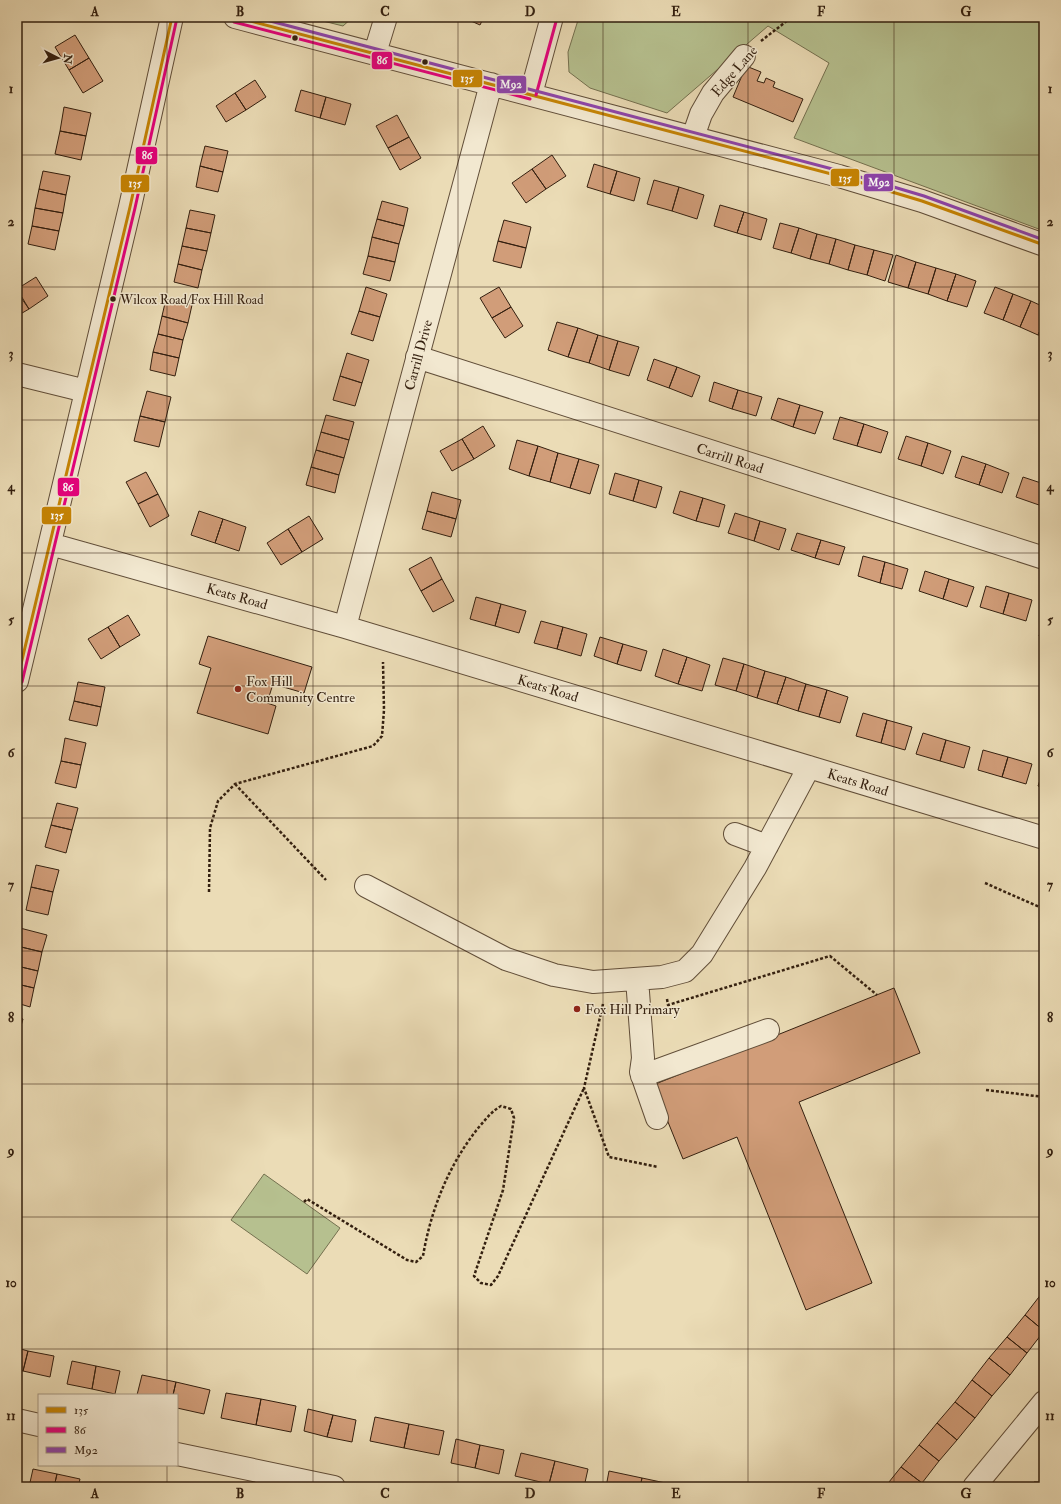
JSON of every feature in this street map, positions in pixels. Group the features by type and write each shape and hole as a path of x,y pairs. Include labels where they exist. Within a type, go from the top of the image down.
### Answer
{"street":[{"path":"17,681 130,207 172,17"},
{"path":"234,17 839,176 922,201 1044,245"},
{"path":"375,53 386,17"},
{"path":"531,94 552,17"},
{"name":"Edge Lane","path":"693,137 701,114 713,93 744,56"},
{"name":"Carrill Drive","path":"345,627 491,84"},
{"name":"Carrill Road","path":"417,357 1044,558"},
{"path":"17,374 86,391"},
{"name":"Keats Road","path":"50,544 345,627 1044,838"},
{"path":"366,886 506,958 554,975 593,982 662,977 685,970 702,954 755,868 808,767"},
{"path":"735,834 767,846"},
{"path":"636,979 643,1058 642,1076 657,1118"},
{"path":"642,1076 768,1030"},
{"path":"974,1487 1044,1402"},
{"path":"17,1420 38,1425"},
{"path":"178,1454 334,1487"}],"path":[{"name":"Edge Lane","path":"744,56 792,17"},
{"path":"209,892 210,828 218,801 235,784 374,746 382,736 384,716 382,638"},
{"path":"235,784 326,880"},
{"path":"985,883 1044,909"},
{"path":"662,977 668,1005 830,956 877,995"},
{"path":"304,1202 307,1199 407,1260 416,1262 423,1256 438,1200 452,1166 471,1137 493,1111 501,1106 511,1109 514,1118 503,1190 474,1276 481,1283 491,1285 498,1276 584,1088 609,981"},
{"path":"584,1088 610,1157 658,1167"},
{"path":"986,1090 1044,1097"}],"green space":[{"path":"307,17 353,17 343,26"},
{"path":"579,17 1044,17 1044,231 794,138 829,63 768,26 667,113 590,88 569,72 568,52"},
{"path":"264,1174 340,1228 307,1274 231,1220"}],"building":[{"path":"462,17 484,17 480,25"},
{"path":"75,35 89,58 69,70 55,47"},
{"path":"89,58 103,81 83,93 69,70"},
{"path":"746,66 761,72 757,81 764,83 766,78 775,82 773,87 803,99 793,122 733,97"},
{"path":"255,80 266,97 246,110 235,93"},
{"path":"301,90 326,97 320,118 295,111"},
{"path":"235,93 246,110 226,122 216,106"},
{"path":"326,97 351,104 345,125 320,118"},
{"path":"64,107 91,113 86,136 60,131"},
{"path":"397,115 409,137 388,148 376,126"},
{"path":"60,131 86,136 81,160 55,154"},
{"path":"409,137 421,158 400,170 388,148"},
{"path":"205,146 228,151 223,172 200,166"},
{"path":"552,155 566,176 546,189 532,169"},
{"path":"594,164 617,171 610,194 587,187"},
{"path":"200,166 223,172 218,192 196,187"},
{"path":"532,169 546,189 526,203 512,183"},
{"path":"43,171 70,176 66,195 39,189"},
{"path":"617,171 640,178 634,201 610,194"},
{"path":"654,180 679,187 672,211 647,204"},
{"path":"679,187 704,195 697,219 672,211"},
{"path":"39,189 66,195 63,213 35,208"},
{"path":"382,201 408,208 404,226 377,219"},
{"path":"720,205 744,212 737,233 714,226"},
{"path":"35,208 63,213 59,231 32,226"},
{"path":"190,210 215,215 211,233 186,228"},
{"path":"744,212 767,219 761,240 737,233"},
{"path":"377,219 404,226 399,244 372,237"},
{"path":"504,220 531,227 526,248 498,241"},
{"path":"780,223 799,228 791,253 773,248"},
{"path":"32,226 59,231 55,250 28,244"},
{"path":"186,228 211,233 207,251 182,246"},
{"path":"799,228 817,234 810,259 791,253"},
{"path":"817,234 836,239 829,264 810,259"},
{"path":"372,237 399,244 395,262 368,256"},
{"path":"836,239 855,245 848,270 829,264"},
{"path":"498,241 526,248 521,268 493,261"},
{"path":"855,245 874,250 867,275 848,270"},
{"path":"182,246 207,251 202,270 178,264"},
{"path":"874,250 893,255 885,281 867,275"},
{"path":"896,255 916,262 908,288 888,282"},
{"path":"368,256 395,262 390,281 363,274"},
{"path":"916,262 936,268 928,294 908,288"},
{"path":"178,264 202,270 198,288 174,282"},
{"path":"936,268 956,274 947,301 928,294"},
{"path":"956,274 976,281 967,307 947,301"},
{"path":"36,277 48,296 29,309 17,289"},
{"path":"366,287 387,294 380,317 359,311"},
{"path":"499,287 511,307 492,318 480,298"},
{"path":"995,287 1013,294 1003,320 984,313"},
{"path":"17,292 29,309 17,316"},
{"path":"1013,294 1031,301 1020,327 1003,320"},
{"path":"166,299 192,305 188,323 162,316"},
{"path":"1031,301 1044,307 1044,321 1038,335 1020,327"},
{"path":"511,307 523,326 505,338 492,318"},
{"path":"359,311 380,317 373,341 351,334"},
{"path":"162,316 188,323 183,340 158,334"},
{"path":"1044,321 1044,337 1038,335"},
{"path":"557,322 578,328 568,357 548,350"},
{"path":"578,328 598,335 589,363 568,357"},
{"path":"158,334 183,340 179,358 153,352"},
{"path":"598,335 618,341 609,370 589,363"},
{"path":"618,341 639,347 629,376 609,370"},
{"path":"153,352 179,358 175,376 150,370"},
{"path":"347,353 369,360 362,383 340,376"},
{"path":"654,359 677,367 669,388 647,380"},
{"path":"677,367 700,376 692,397 669,388"},
{"path":"340,376 362,383 355,406 333,400"},
{"path":"714,382 738,390 732,409 709,401"},
{"path":"738,390 762,397 756,416 732,409"},
{"path":"147,391 171,397 165,422 140,416"},
{"path":"778,398 800,405 793,427 771,419"},
{"path":"800,405 823,412 815,434 793,427"},
{"path":"326,415 354,422 349,440 321,432"},
{"path":"140,416 165,422 159,447 134,441"},
{"path":"840,417 864,424 857,446 833,439"},
{"path":"864,424 888,432 881,453 857,446"},
{"path":"483,426 495,446 474,459 462,439"},
{"path":"321,432 349,440 344,458 316,450"},
{"path":"906,436 928,443 921,466 898,459"},
{"path":"462,439 474,459 452,471 440,451"},
{"path":"517,440 538,446 529,476 509,469"},
{"path":"928,443 951,451 943,474 921,466"},
{"path":"538,446 558,453 550,482 529,476"},
{"path":"316,450 344,458 339,475 311,467"},
{"path":"558,453 579,459 570,488 550,482"},
{"path":"962,456 986,464 979,485 955,477"},
{"path":"579,459 599,465 590,494 570,488"},
{"path":"986,464 1009,473 1002,493 979,485"},
{"path":"311,467 339,475 335,493 306,485"},
{"path":"146,472 158,494 138,504 126,482"},
{"path":"615,473 639,480 633,501 609,494"},
{"path":"1023,477 1044,484 1044,492 1039,505 1016,497"},
{"path":"639,480 662,487 656,508 633,501"},
{"path":"680,491 703,498 696,521 673,513"},
{"path":"432,492 461,500 456,519 427,511"},
{"path":"158,494 169,516 150,527 138,504"},
{"path":"703,498 725,505 719,527 696,521"},
{"path":"199,511 223,519 215,543 191,535"},
{"path":"427,511 456,519 451,537 422,529"},
{"path":"735,513 760,521 754,541 728,533"},
{"path":"309,516 323,539 302,552 288,529"},
{"path":"223,519 246,527 239,551 215,543"},
{"path":"760,521 786,529 779,550 754,541"},
{"path":"288,529 302,552 281,565 267,543"},
{"path":"797,533 821,540 815,558 791,550"},
{"path":"821,540 845,547 839,565 815,558"},
{"path":"863,556 885,562 880,583 858,576"},
{"path":"431,557 442,579 421,591 409,569"},
{"path":"885,562 908,569 902,589 880,583"},
{"path":"925,571 949,579 943,599 919,591"},
{"path":"442,579 454,601 433,612 421,591"},
{"path":"949,579 974,587 967,607 943,599"},
{"path":"986,586 1009,593 1003,614 980,607"},
{"path":"1009,593 1032,600 1026,621 1003,614"},
{"path":"476,597 501,604 495,626 470,619"},
{"path":"501,604 526,611 519,633 495,626"},
{"path":"128,615 140,635 120,647 108,627"},
{"path":"1044,620 1044,638 1039,636"},
{"path":"541,621 563,627 557,649 534,643"},
{"path":"108,627 120,647 101,659 88,639"},
{"path":"563,627 587,634 581,656 557,649"},
{"name":"Fox Hill Community Centre","path":"208,636 312,667 304,693 273,684 267,703 276,706 268,734 197,713 211,668 199,664"},
{"path":"600,637 623,644 617,664 594,656"},
{"path":"623,644 647,651 641,671 617,664"},
{"path":"663,649 687,657 678,684 655,676"},
{"path":"687,657 710,665 702,691 678,684"},
{"path":"723,658 744,664 736,691 715,685"},
{"path":"744,664 765,671 757,698 736,691"},
{"path":"765,671 786,677 777,704 757,698"},
{"path":"786,677 806,684 798,711 777,704"},
{"path":"78,682 105,687 101,707 74,701"},
{"path":"806,684 827,690 819,717 798,711"},
{"path":"827,690 848,697 840,723 819,717"},
{"path":"74,701 101,707 97,726 69,720"},
{"path":"863,713 887,720 881,743 856,736"},
{"path":"887,720 912,727 905,750 881,743"},
{"path":"923,733 946,740 940,761 916,754"},
{"path":"65,738 86,743 81,765 61,761"},
{"path":"946,740 970,747 964,768 940,761"},
{"path":"983,750 1008,757 1002,777 978,770"},
{"path":"1008,757 1032,764 1026,784 1002,777"},
{"path":"61,761 81,765 76,788 55,783"},
{"path":"1044,768 1044,789 1038,786"},
{"path":"57,803 78,808 72,830 51,825"},
{"path":"51,825 72,830 66,853 45,847"},
{"path":"36,865 59,870 53,892 31,887"},
{"path":"31,887 53,892 48,915 26,910"},
{"path":"20,928 47,935 42,952 17,946"},
{"path":"17,946 42,952 38,971 17,966"},
{"path":"17,966 38,971 34,988 17,984"},
{"path":"17,984 34,988 30,1007 17,1003"},
{"path":"894,988 920,1053 799,1102 872,1283 806,1310 737,1137 683,1159 653,1085"},
{"path":"17,1017 23,1019 17,1040"},
{"path":"1042,1293 1044,1295 1044,1331 1025,1315"},
{"path":"1025,1315 1044,1331 1027,1353 1007,1337"},
{"path":"1007,1337 1027,1353 1010,1375 989,1358"},
{"path":"17,1348 28,1351 23,1371 17,1370"},
{"path":"28,1351 54,1356 50,1377 23,1371"},
{"path":"989,1358 1010,1375 992,1396 972,1380"},
{"path":"72,1361 96,1366 92,1389 67,1384"},
{"path":"96,1366 120,1371 115,1394 92,1389"},
{"path":"142,1375 176,1382 173,1394 137,1394"},
{"path":"972,1380 992,1396 975,1418 955,1402"},
{"path":"176,1382 210,1390 204,1414 178,1408 178,1394 173,1394"},
{"path":"226,1393 261,1399 256,1425 221,1418"},
{"path":"261,1399 296,1406 291,1432 256,1425"},
{"path":"955,1402 975,1418 957,1440 937,1423"},
{"path":"308,1409 333,1415 327,1437 304,1431"},
{"path":"333,1415 356,1420 352,1442 327,1437"},
{"path":"375,1417 409,1424 404,1448 370,1441"},
{"path":"937,1423 957,1440 939,1461 919,1445"},
{"path":"409,1424 444,1431 439,1455 404,1448"},
{"path":"456,1439 480,1445 475,1468 451,1463"},
{"path":"480,1445 504,1450 499,1474 475,1468"},
{"path":"919,1445 939,1461 922,1483 901,1467"},
{"path":"521,1453 555,1461 549,1484 515,1476"},
{"path":"555,1461 588,1469 584,1487 559,1487 549,1484"},
{"path":"901,1467 922,1483 919,1487 885,1487"},
{"path":"33,1469 57,1474 54,1487 29,1487"},
{"path":"609,1471 642,1478 640,1487 606,1487"},
{"path":"57,1474 80,1479 78,1487 54,1487"},
{"path":"642,1478 675,1485 675,1487 640,1487"},
{"path":"1034,1482 1044,1482 1044,1487 1034,1487"},
{"path":"93,1483 115,1487 93,1487"}],"transit line":[{"name":"135","path":"17,681 130,207 172,17"},
{"name":"135","path":"235,17 839,176 922,201 1044,245"},
{"name":"M92","path":"255,17 840,171 924,196 1044,240"},
{"name":"86","path":"22,682 135,208 177,18"},
{"name":"86","path":"536,95 557,18"},
{"name":"86","path":"234,22 530,99"}],"place":[{"name":"Wilcox Road/Fox Hill Road","path":"113,299"},
{"name":"Fox Hill Community Centre","path":"238,689"},
{"name":"Fox Hill Primary","path":"577,1009"}]}
